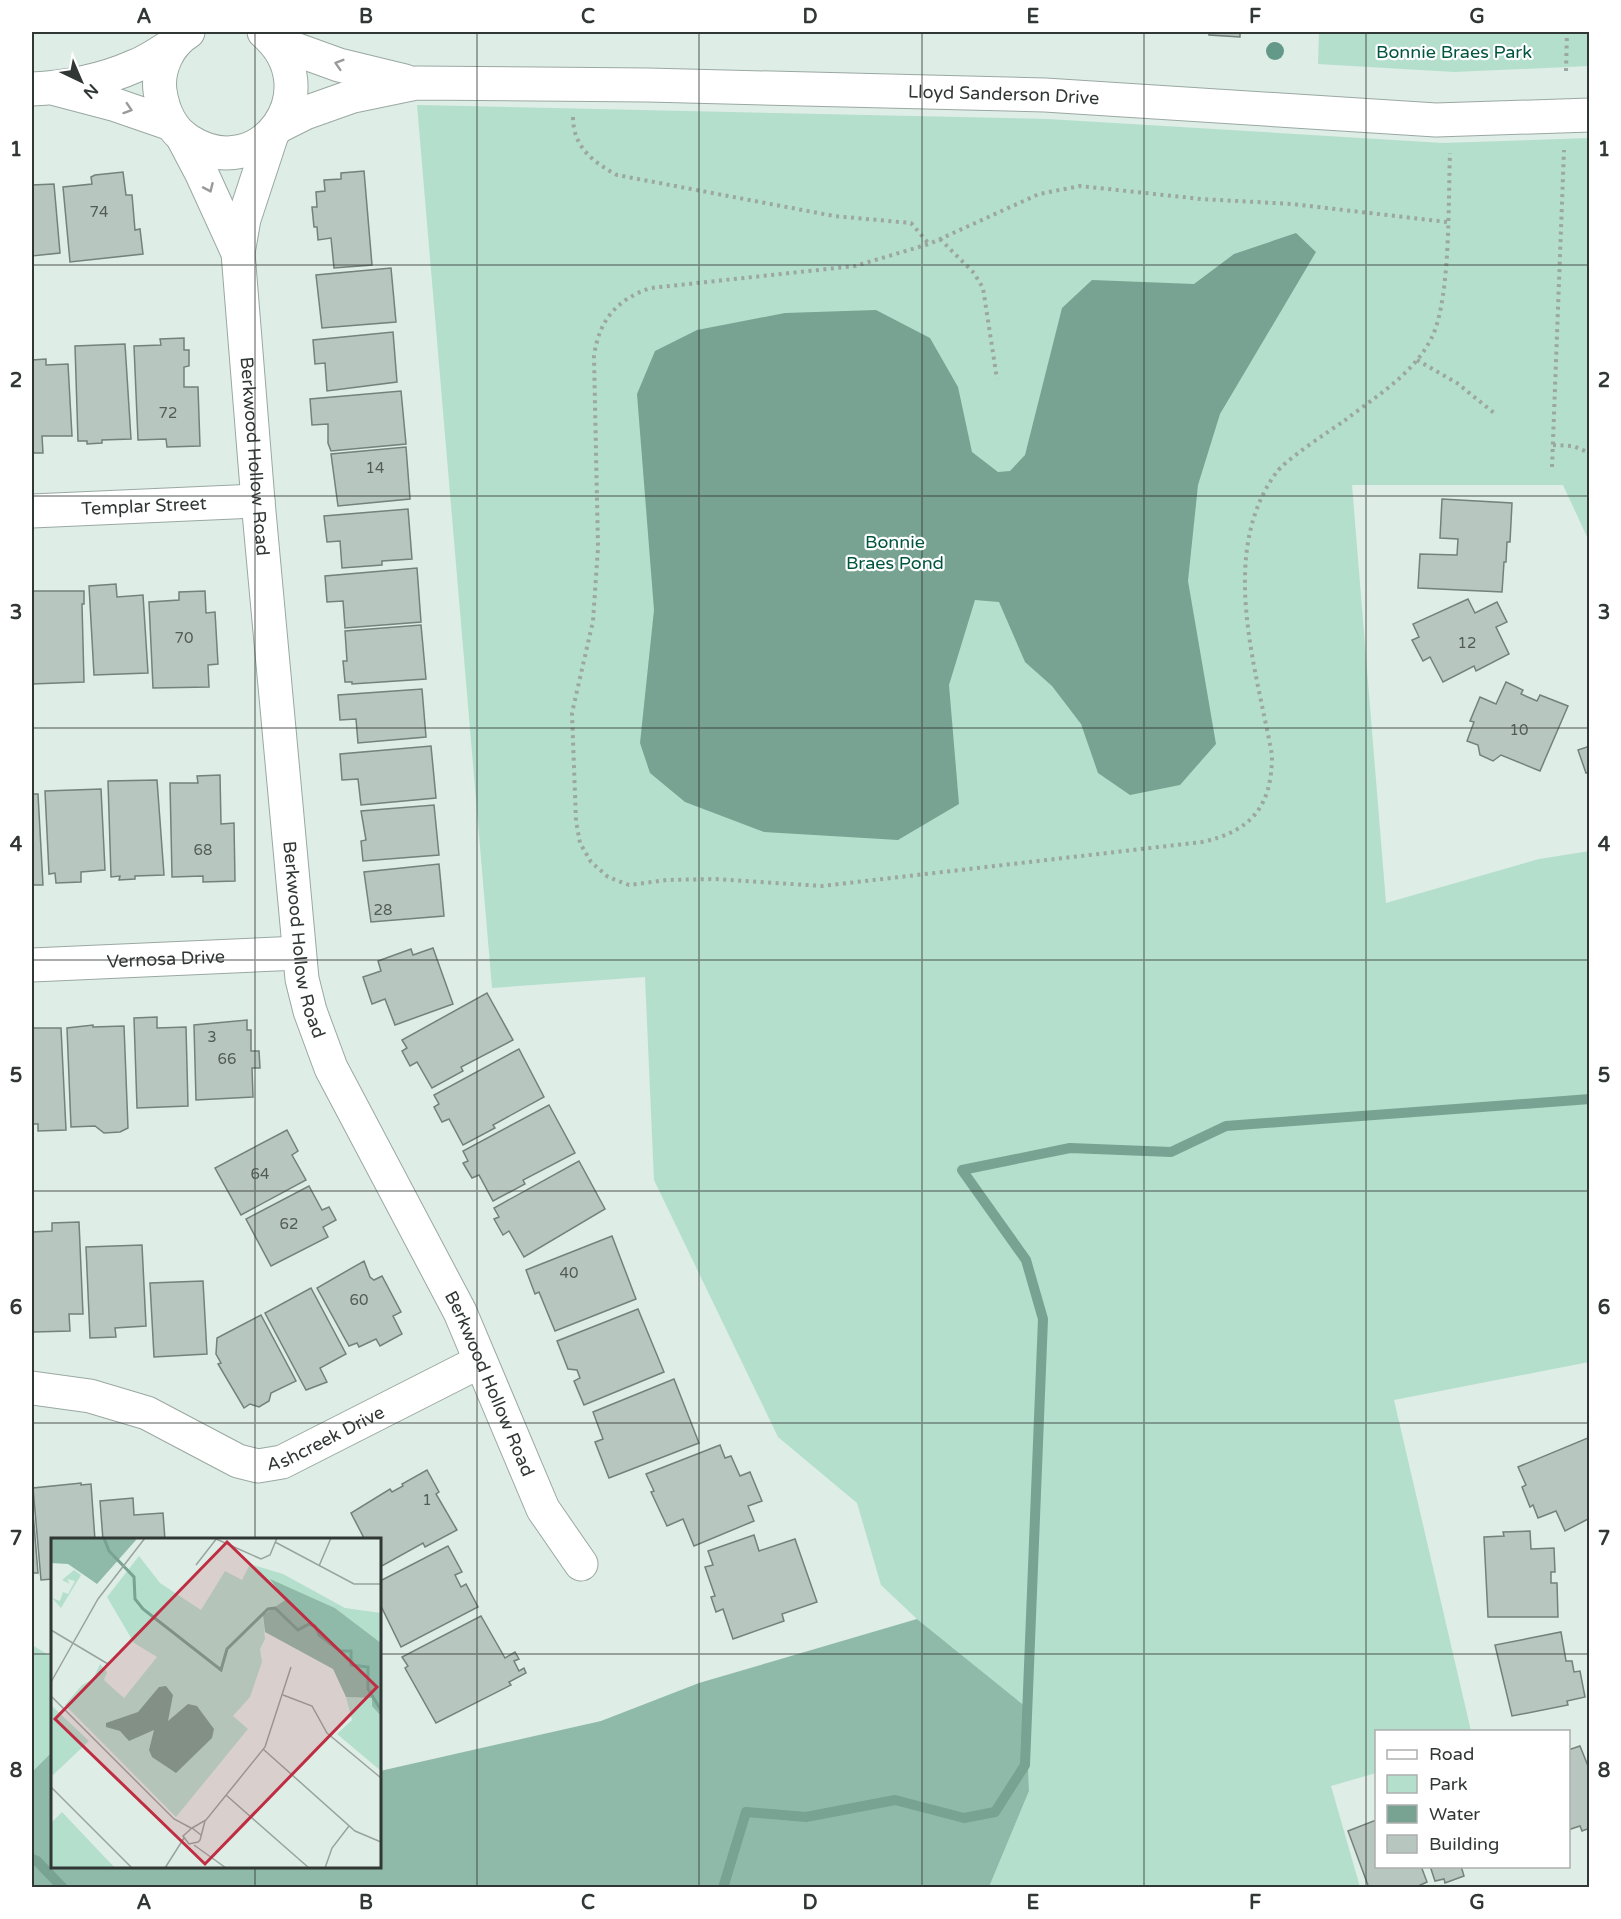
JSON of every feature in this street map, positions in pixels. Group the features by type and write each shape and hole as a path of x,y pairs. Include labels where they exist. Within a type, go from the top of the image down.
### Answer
{"street":[{"path":"42,88 137,66 182,35"},
{"name":"Berkwood Hollow Road","path":"182,35 164,61 159,83 162,105 201,172 238,253"},
{"name":"Berkwood Hollow Road","path":"271,37 289,62 293,84 290,106 276,130 244,219 238,253 258,501 302,979 310,1011 331,1068 460,1312 479,1362 543,1509 581,1564"},
{"name":"Lloyd Sanderson Drive","path":"271,37 339,65 416,83"},
{"name":"Lloyd Sanderson Drive","path":"176,130 198,147 218,152 237,152 256,146 276,130 305,113 353,96 416,83 1045,95 1452,120 1590,115"},
{"path":"42,88 113,104 176,130"},
{"name":"Templar Street","path":"32,511 258,501"},
{"name":"Vernosa Drive","path":"32,965 299,953"},
{"name":"Ashcreek Drive","path":"32,1389 90,1396 140,1411 238,1461 258,1466 282,1462 479,1362"}],"path":[{"path":"1566,71 1567,32"},
{"path":"573,110 573,124 580,146 596,164 617,175 834,216 911,223 929,244"},
{"path":"1447,222 1292,204 1201,199 1080,186 1039,194 929,244 855,266 651,288 633,294 617,305 605,319 597,336 594,356 598,548 593,621 572,713 576,821 580,843 591,862 608,877 629,885 667,880 716,879 822,886 1202,842 1227,836 1248,823 1264,803 1272,779 1272,755 1245,606 1244,559 1254,514 1276,472 1388,387 1417,360 1432,338 1442,306 1447,222 1452,120"},
{"path":"1552,467 1564,144"},
{"path":"940,239 974,273 983,288 998,379"},
{"path":"1417,360 1457,383 1494,413"},
{"path":"1553,445 1573,446 1590,453"}],"green space":[{"name":"Bonnie Braes Park","path":"1319,32 1589,32 1589,66 1454,72 1318,64"},
{"name":"Bonnie Braes Pond","path":"417,105 1048,119 1443,143 1589,138 1589,541 1563,485 1352,485 1386,903 1539,859 1590,851 1589,1362 1394,1400 1471,1730 1375,1730 1375,1773 1331,1786 1360,1887 989,1887 1029,1791 1026,1707 917,1619 881,1585 857,1503 778,1437 654,1180 645,977 492,988"},
{"path":"32,1645 51,1656 51,1753 32,1772"}],"shaded area":[{"path":"917,1619 1026,1707 1029,1791 989,1887 32,1887 32,1772 51,1753 51,1868 381,1868 381,1771 601,1721 699,1683"}],"water":[{"path":"1296,233 1316,252 1220,414 1198,485 1188,581 1216,744 1180,785 1130,795 1098,773 1081,724 1052,686 1025,662 999,602 975,600 949,685 959,804 898,840 764,832 685,802 650,773 640,743 654,610 637,394 655,351 697,330 785,313 876,310 930,338 958,387 972,452 998,472 1010,471 1025,455 1062,308 1092,280 1194,284 1234,254"}],"building":[{"path":"1209,32 1240,32 1240,37 1209,35"},
{"path":"364,171 372,265 334,268 331,238 318,240 317,227 314,227 312,207 317,207 316,192 325,191 324,180 341,179 341,173"},
{"path":"123,172 126,195 132,195 135,230 140,229 143,254 70,262 63,187 92,184 91,177 95,175"},
{"path":"54,184 60,253 32,256 32,185"},
{"path":"391,268 396,322 322,328 316,275"},
{"path":"393,332 397,382 327,391 325,363 315,364 313,340"},
{"path":"184,338 184,350 189,350 189,366 184,367 184,387 198,387 200,446 167,447 166,439 138,440 134,346 161,345 160,339"},
{"path":"125,344 131,439 102,440 102,443 87,444 87,441 78,441 75,346"},
{"path":"46,359 46,365 68,364 72,436 42,436 43,453 32,453 32,360"},
{"path":"401,391 406,444 331,451 328,443 328,424 312,425 310,399"},
{"path":"406,447 410,499 338,506 331,454"},
{"path":"1442,499 1512,503 1510,542 1507,542 1502,592 1418,588 1420,554 1457,555 1458,539 1440,538"},
{"path":"408,509 412,559 382,561 382,565 342,568 340,541 327,542 324,516"},
{"path":"417,568 421,622 345,628 343,601 327,602 325,576"},
{"path":"116,584 117,597 143,595 148,673 94,675 89,586"},
{"path":"33,591 84,591 84,604 82,604 84,682 32,684"},
{"path":"205,591 206,613 215,612 218,664 208,665 209,687 153,688 149,602 179,600 179,592"},
{"path":"1468,599 1475,613 1497,602 1507,622 1496,627 1509,654 1476,671 1474,666 1443,682 1430,657 1423,661 1412,640 1419,637 1413,624"},
{"path":"421,625 426,679 352,684 352,682 345,682 343,661 347,661 345,631"},
{"path":"1506,682 1523,690 1521,694 1537,701 1540,695 1568,706 1540,771 1501,755 1493,761 1480,755 1478,745 1467,741 1474,722 1470,721 1480,697 1496,704"},
{"path":"422,689 426,737 358,743 356,719 340,720 338,695"},
{"path":"431,746 436,798 361,805 358,779 342,780 340,754"},
{"path":"1590,746 1590,772 1586,773 1578,750"},
{"path":"220,775 221,824 234,823 235,881 203,882 203,876 172,877 170,783 198,783 197,776"},
{"path":"157,780 164,875 135,876 135,879 119,880 120,876 111,877 108,781"},
{"path":"101,789 105,870 81,872 81,882 56,883 55,873 49,874 45,791"},
{"path":"32,794 38,794 43,885 32,885"},
{"path":"434,805 439,855 363,861 361,841 366,840 361,811"},
{"path":"439,864 444,916 371,922 364,872"},
{"path":"433,948 453,1004 395,1025 385,999 372,1004 363,977 381,971 378,961 411,949 413,955"},
{"path":"487,993 513,1040 461,1067 463,1071 432,1088 417,1062 410,1066 402,1051 407,1048 402,1040"},
{"path":"157,1017 157,1028 186,1027 188,1106 137,1108 134,1018"},
{"path":"247,1020 247,1030 251,1030 251,1051 259,1051 260,1068 252,1068 253,1097 196,1100 194,1025"},
{"path":"93,1025 93,1027 124,1026 128,1128 120,1132 104,1133 95,1126 71,1127 67,1028"},
{"path":"32,1028 61,1028 66,1130 38,1131 38,1124 32,1124"},
{"path":"519,1049 544,1097 493,1125 495,1128 463,1145 449,1119 442,1122 434,1107 439,1104 434,1095"},
{"path":"549,1105 575,1153 523,1180 525,1184 493,1201 479,1175 472,1178 463,1163 468,1161 463,1151"},
{"path":"287,1130 298,1151 292,1155 306,1180 241,1215 215,1168"},
{"path":"579,1161 605,1209 524,1257 509,1231 503,1235 494,1219 499,1217 494,1208"},
{"path":"309,1186 322,1210 329,1207 336,1220 323,1227 328,1237 271,1266 246,1219"},
{"path":"79,1222 83,1314 69,1314 70,1331 34,1332 32,1330 32,1232 52,1231 52,1223"},
{"path":"612,1236 636,1299 555,1331 539,1292 535,1294 526,1270"},
{"path":"142,1245 146,1326 115,1328 116,1337 90,1338 86,1247"},
{"path":"364,1261 370,1277 374,1280 382,1276 401,1312 393,1316 402,1334 380,1346 376,1339 359,1347 357,1343 349,1346 317,1288"},
{"path":"203,1281 207,1354 154,1357 150,1283"},
{"path":"311,1288 346,1354 320,1368 327,1382 306,1390 265,1313"},
{"path":"638,1309 664,1372 584,1405 574,1381 580,1378 577,1370 568,1369 557,1341"},
{"path":"261,1315 296,1381 271,1393 269,1401 259,1407 250,1404 244,1408 218,1364 221,1363 216,1354 217,1338"},
{"path":"674,1379 699,1443 609,1478 595,1442 603,1439 593,1412"},
{"path":"1590,1437 1590,1518 1565,1531 1556,1511 1538,1518 1533,1505 1530,1507 1522,1487 1526,1485 1518,1467"},
{"path":"720,1445 725,1458 731,1456 740,1476 750,1472 762,1501 748,1506 754,1521 694,1546 683,1519 667,1526 651,1492 654,1491 646,1474"},
{"path":"427,1470 439,1492 436,1494 457,1530 425,1547 423,1543 381,1566 381,1538 364,1538 351,1513 390,1489 392,1492 403,1486 402,1484"},
{"path":"91,1484 95,1538 51,1538 51,1579 41,1580 33,1488"},
{"path":"133,1498 134,1515 163,1513 165,1538 103,1538 100,1501"},
{"path":"32,1500 38,1573 32,1573"},
{"path":"1530,1531 1531,1549 1554,1548 1555,1572 1551,1572 1551,1583 1557,1583 1558,1617 1488,1617 1484,1537 1504,1536 1503,1532"},
{"path":"754,1535 759,1551 795,1539 817,1602 782,1614 784,1621 733,1639 723,1609 716,1612 711,1597 715,1596 705,1567 713,1565 708,1551"},
{"path":"448,1546 462,1572 455,1575 461,1587 466,1584 478,1607 401,1647 381,1606 381,1580"},
{"path":"481,1616 505,1658 515,1652 519,1659 514,1661 519,1671 524,1668 526,1673 509,1682 511,1685 436,1723 405,1668 408,1666 402,1657"},
{"path":"1561,1632 1566,1661 1572,1661 1574,1672 1580,1671 1585,1697 1567,1701 1568,1705 1512,1716 1495,1645"},
{"path":"1580,1746 1590,1771 1590,1828 1582,1831 1580,1826 1570,1829 1570,1749"},
{"path":"1375,1820 1375,1868 1422,1868 1427,1882 1414,1888 1369,1888 1348,1831"},
{"path":"1431,1868 1462,1868 1464,1876 1445,1883 1444,1879 1435,1881"}],"waterway":[{"path":"723,1888 746,1812 806,1817 895,1800 964,1818 995,1812 1025,1765 1043,1319 1026,1260 962,1170 1070,1148 1171,1152 1226,1126 1590,1099"},
{"path":"32,1859 37,1861 63,1888"}]}
